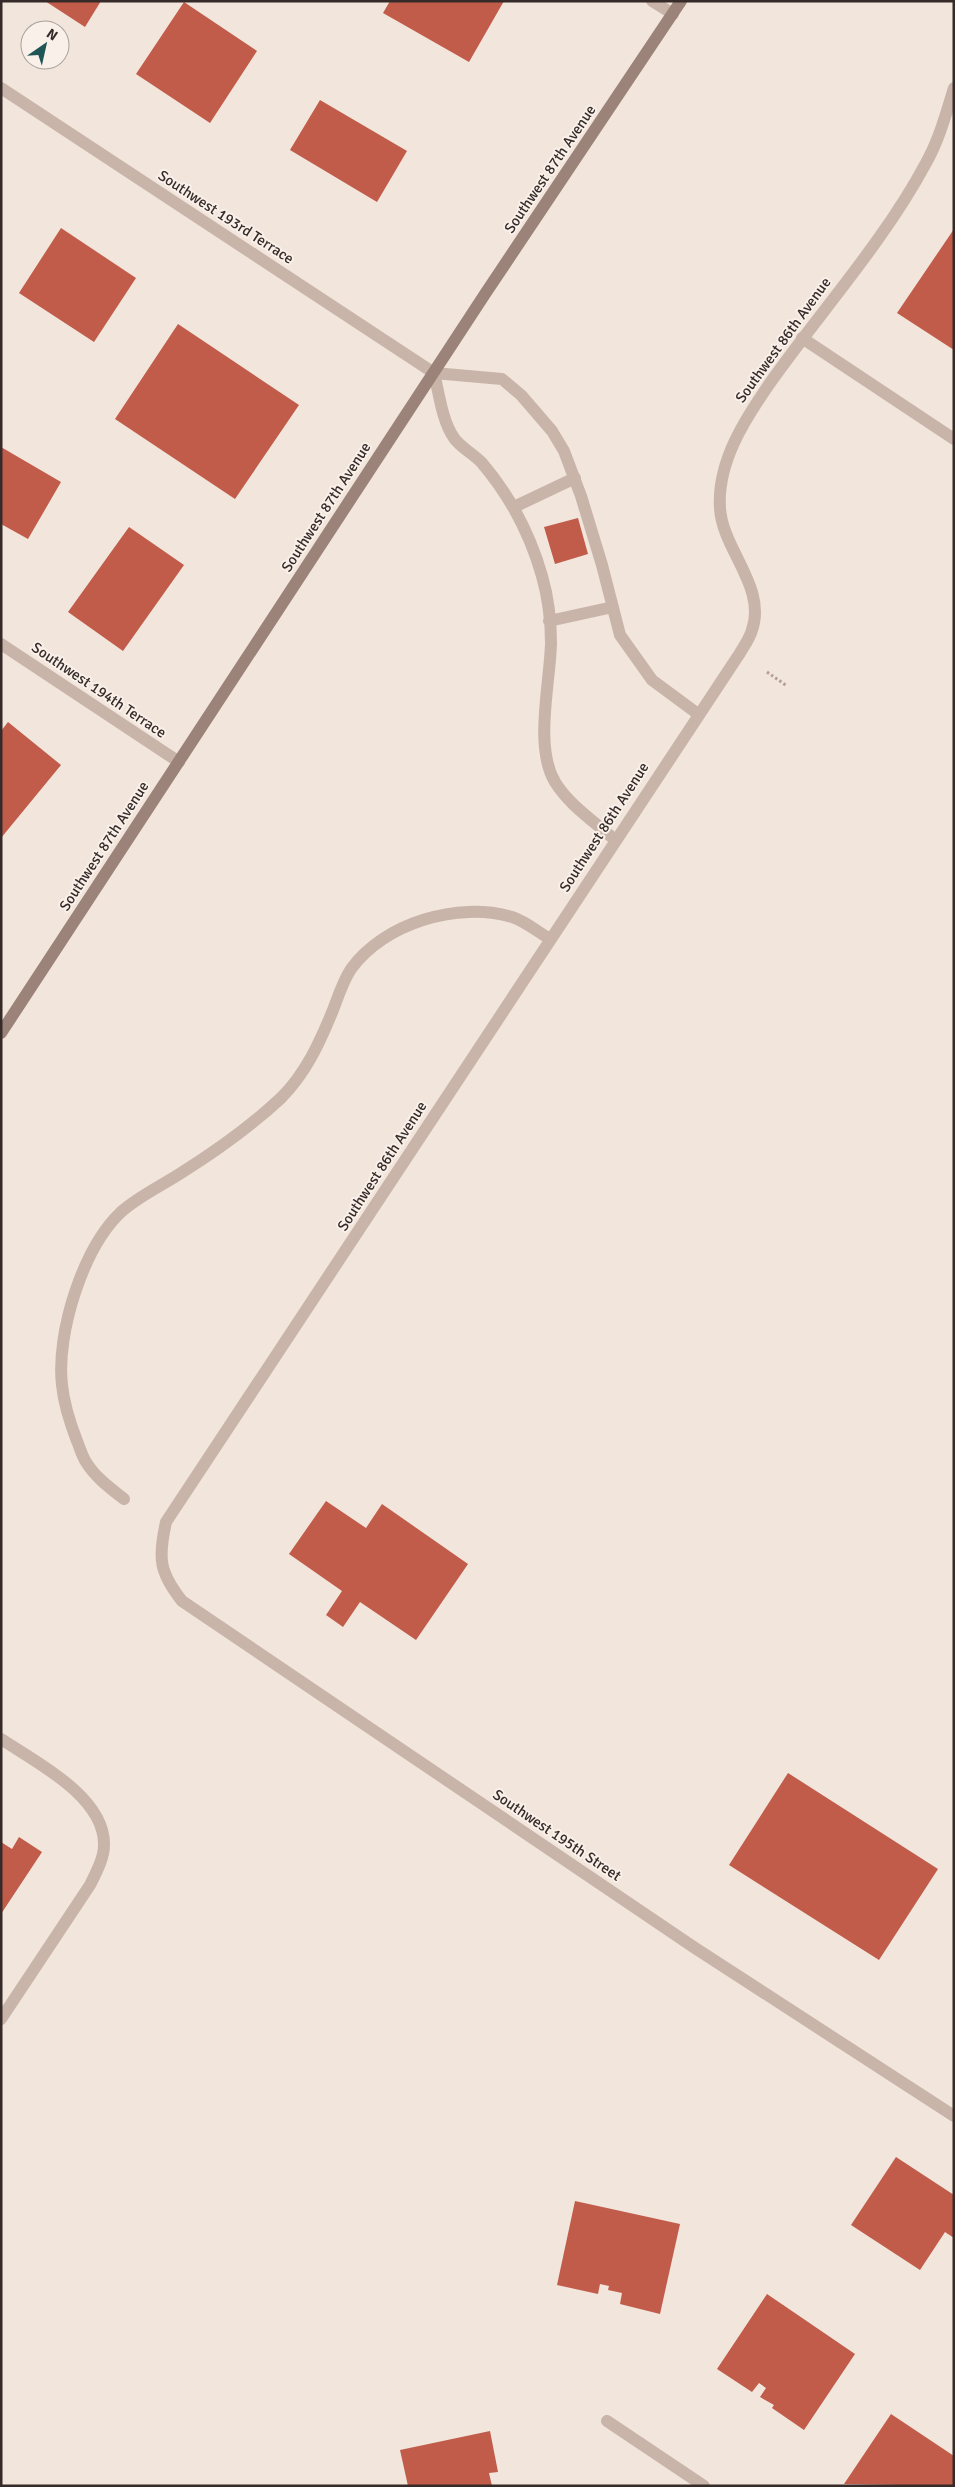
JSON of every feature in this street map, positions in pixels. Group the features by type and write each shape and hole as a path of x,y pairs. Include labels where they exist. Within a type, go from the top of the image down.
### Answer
{"street":[{"path":"652,1 673,14"},
{"name":"Southwest 87th Avenue","path":"1,1032 434,373 682,1"},
{"name":"Southwest 193rd Terrace","path":"1,88 434,373"},
{"name":"Southwest 86th Avenue","path":"162,1563 161,1543 166,1522 740,653 752,631 755,619 748,580 729,544 720,508 723,475 728,458 752,408 889,223 915,182 938,139 954,88"},
{"path":"802,338 954,439"},
{"path":"615,840 567,798 555,781 548,765 545,746 551,642 542,576 514,507 499,483 479,460 454,438 448,424 434,373 502,379 521,395 552,431 564,451 575,478 602,565 620,635 652,680 698,714"},
{"path":"514,507 575,478"},
{"path":"549,620 613,607"},
{"name":"Southwest 194th Terrace","path":"1,644 179,762"},
{"path":"124,1499 95,1474 85,1460 67,1412 62,1383 63,1352 76,1290 89,1257 107,1228 138,1198 208,1156 284,1094 307,1064 320,1041 350,970 386,937 405,926 423,919 447,914 496,913 515,918 550,939"},
{"name":"Southwest 195th Street","path":"162,1563 167,1582 182,1601 695,1948 954,2116"},
{"path":"1,1739 76,1791 91,1808 101,1826 104,1846 99,1866 90,1885 1,2019"},
{"path":"607,2421 704,2486"}],"path":[{"path":"768,672 787,686"}],"building":[{"path":"45,1 101,1 85,27"},
{"path":"390,1 504,1 469,62 383,13"},
{"path":"184,2 257,51 210,123 136,74"},
{"path":"320,100 407,151 377,202 290,150"},
{"path":"61,228 136,278 94,342 19,293"},
{"path":"954,229 954,350 897,313"},
{"path":"178,324 299,405 235,499 115,419"},
{"path":"1,447 61,482 28,539 1,524"},
{"path":"578,518 588,554 555,564 544,527"},
{"path":"129,527 184,565 123,651 68,612"},
{"path":"8,722 61,765 1,838 1,731"},
{"path":"326,1501 366,1528 382,1504 468,1564 416,1640 360,1602 343,1627 326,1615 342,1591 289,1554"},
{"path":"788,1773 938,1869 879,1960 729,1865"},
{"path":"19,1837 42,1852 1,1914 1,1842 12,1849"},
{"path":"896,2157 954,2195 954,2238 945,2232 920,2270 851,2225"},
{"path":"575,2201 680,2224 660,2314 620,2304 622,2293 608,2290 609,2286 600,2284 598,2294 557,2285"},
{"path":"767,2294 855,2354 804,2430 772,2408 774,2405 760,2397 766,2388 759,2383 752,2392 717,2369"},
{"path":"891,2414 954,2456 954,2486 844,2484"},
{"path":"490,2431 498,2472 489,2473 492,2486 408,2486 400,2450"}]}
